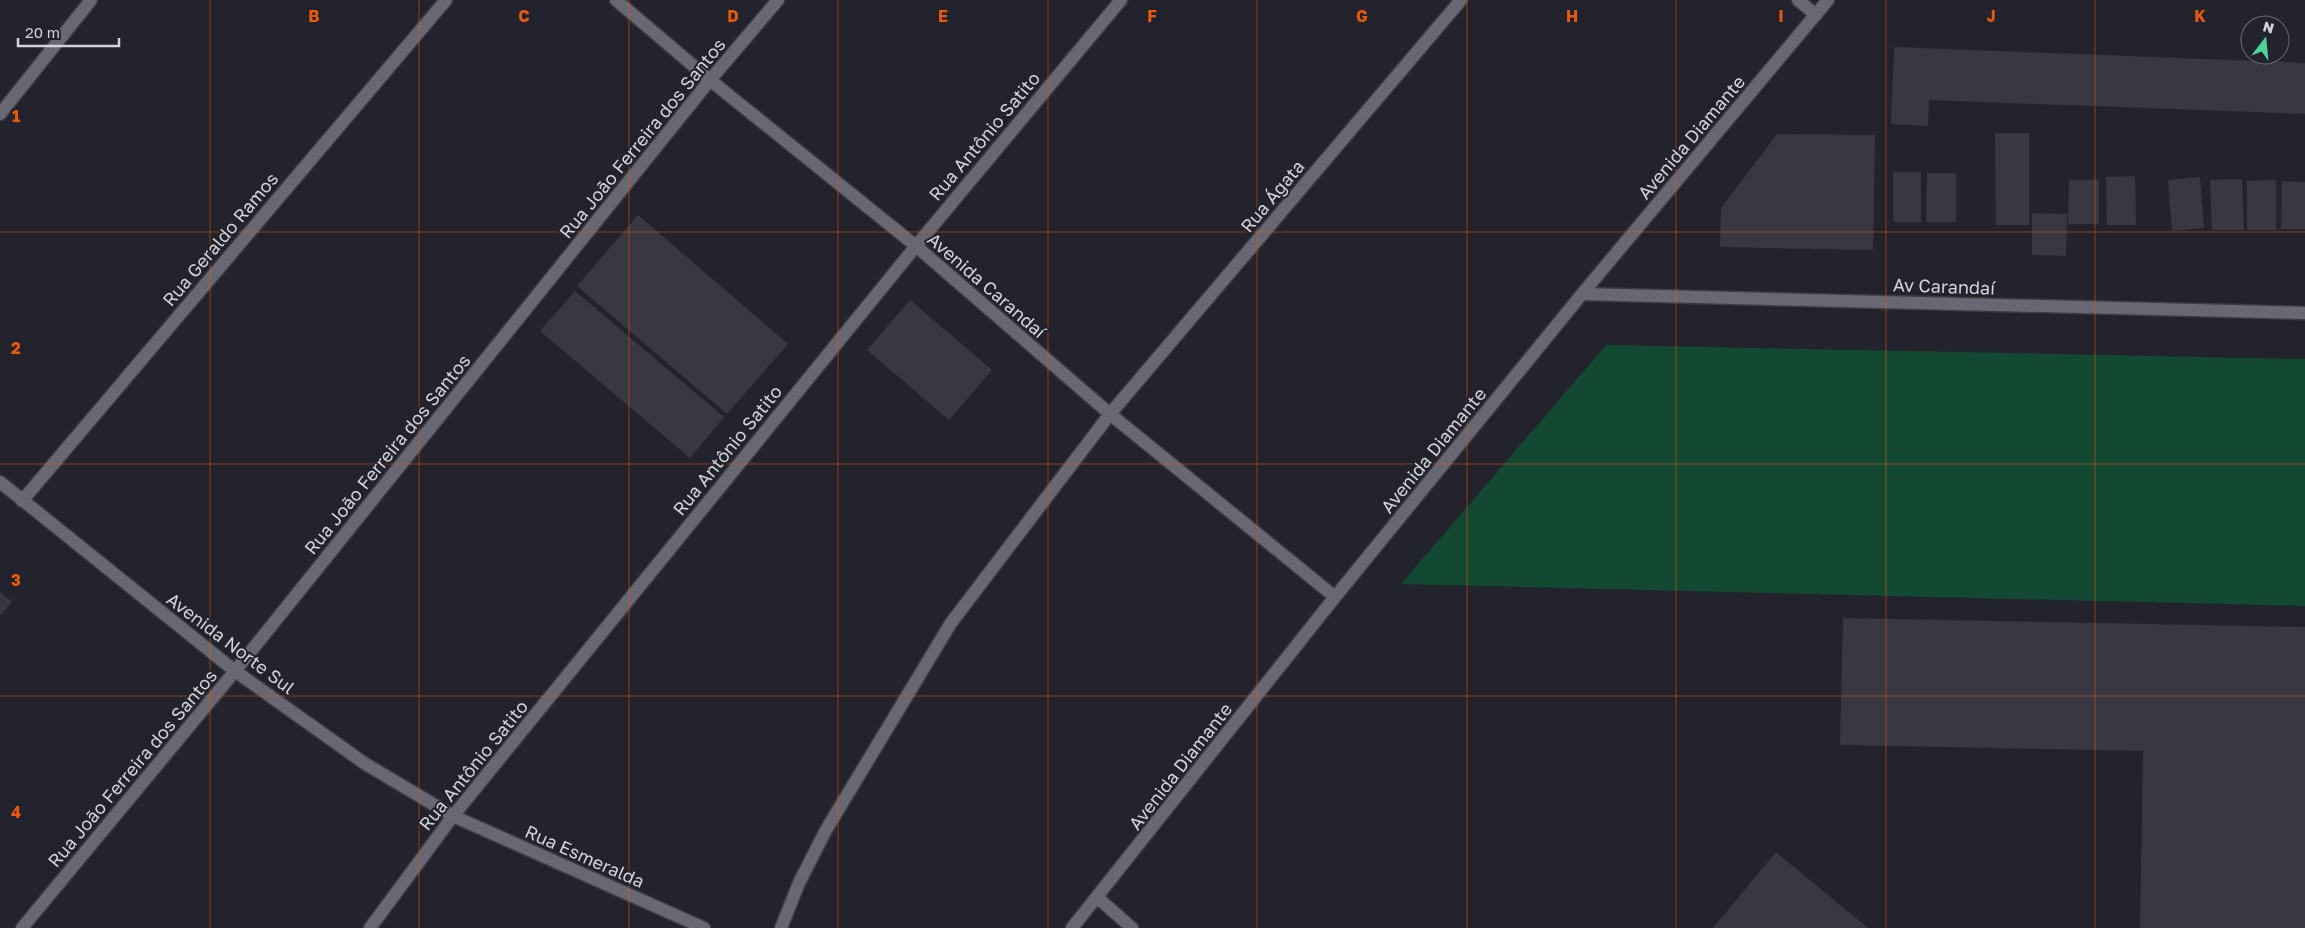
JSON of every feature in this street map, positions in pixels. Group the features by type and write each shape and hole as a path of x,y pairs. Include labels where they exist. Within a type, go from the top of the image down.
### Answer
{"street":[{"path":"0,114 92,0"},
{"name":"Rua Geraldo Ramos","path":"22,500 446,0"},
{"name":"Avenida Carandaí","path":"616,0 710,80 916,246 1110,414 1335,597"},
{"name":"Rua João Ferreira dos Santos","path":"22,928 235,671 710,80 778,0"},
{"name":"Rua Antônio Satito","path":"370,928 453,816 916,246 1121,0"},
{"name":"Rua Ágata","path":"781,928 799,883 826,830 952,623 1110,414 1461,0"},
{"path":"1798,0 1816,15"},
{"name":"Avenida Diamante","path":"1072,928 1098,898 1335,597 1582,294 1828,0"},
{"name":"Av Carandaí","path":"1582,294 2305,314"},
{"name":"Avenida Norte Sul","path":"0,482 235,671 364,763 453,816"},
{"name":"Rua Esmeralda","path":"453,816 704,928"},
{"path":"1098,898 1132,928"}],"green space":[{"path":"1606,345 2305,359 2305,606 1401,584"}],"building":[{"path":"1894,47 2240,60 2240,65 2290,65 2290,62 2305,63 2305,114 1929,100 1928,126 1891,124"},
{"path":"1995,133 2029,133 2029,225 1996,225"},
{"path":"1777,134 1875,135 1873,250 1720,247 1721,208"},
{"path":"1893,172 1921,172 1921,222 1893,222"},
{"path":"1927,173 1956,173 1956,222 1926,222"},
{"path":"2135,176 2136,225 2107,225 2106,177"},
{"path":"2200,177 2204,228 2172,231 2168,180"},
{"path":"2242,179 2244,230 2212,230 2210,180"},
{"path":"2069,180 2099,180 2099,224 2068,224"},
{"path":"2276,180 2276,230 2247,230 2247,181"},
{"path":"2282,181 2305,182 2305,229 2281,229"},
{"path":"2032,213 2067,214 2066,256 2032,255"},
{"path":"638,215 788,344 727,414 577,286"},
{"path":"575,291 724,417 690,458 540,331"},
{"path":"910,300 992,370 949,420 867,350"},
{"path":"0,592 12,602 0,616"},
{"path":"1843,618 2305,627 2305,928 2140,928 2143,751 1840,745"},
{"path":"1776,852 1868,928 1713,928"}]}
